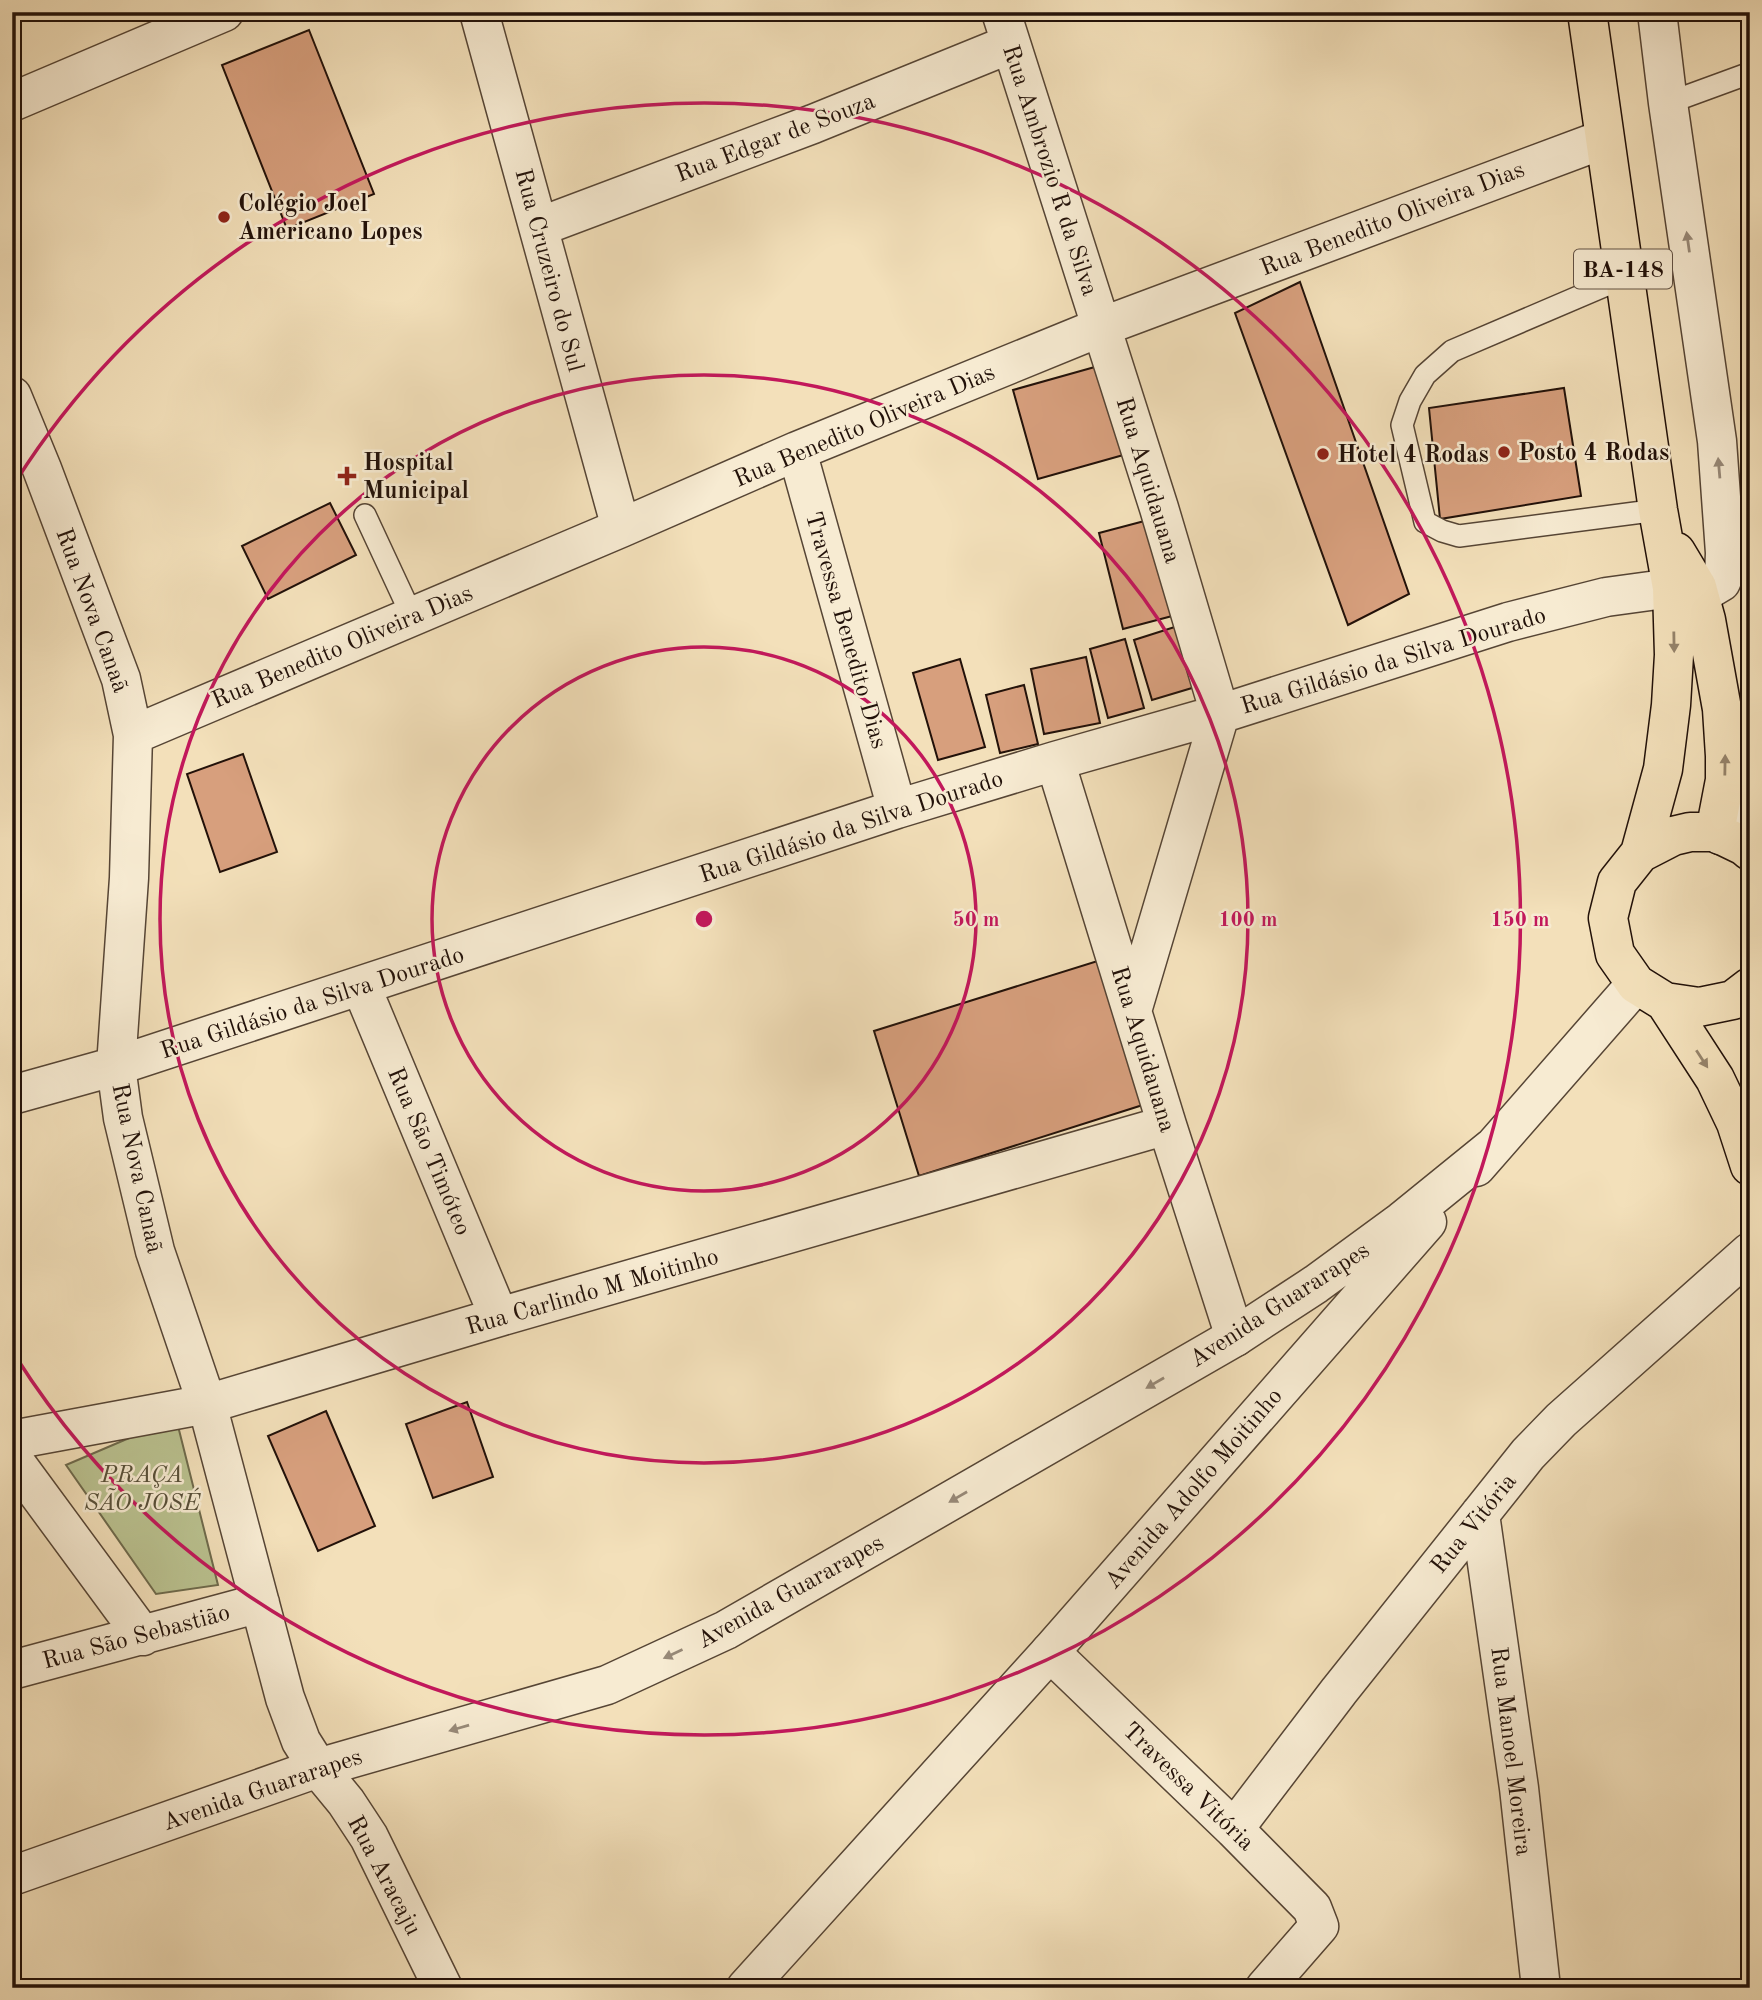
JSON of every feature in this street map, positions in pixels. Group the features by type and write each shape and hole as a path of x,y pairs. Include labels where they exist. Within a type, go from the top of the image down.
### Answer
{"main road":[{"name":"BA-148","path":"1587,12 1659,518 1685,587 1706,620 1722,709 1728,840"},
{"name":"BA-148","path":"1640,853 1663,769 1674,655 1685,587"},
{"path":"1728,840 1690,832 1673,835 1640,853 1617,882 1608,918 1615,954 1651,993 1715,1079 1736,1123 1750,1166"},
{"path":"1651,993 1699,1007 1733,1000 1750,987"}],"street":[{"path":"12,102 224,12"},
{"name":"Rua Cruzeiro do Sul","path":"479,12 621,528"},
{"path":"1657,12 1717,440 1736,522"},
{"name":"Rua Edgar de Souza","path":"539,227 813,124 1005,28"},
{"name":"Rua Ambrozio R da Silva","path":"1005,28 1101,327"},
{"name":"Rua Benedito Oliveira Dias","path":"133,735 797,451 1101,327 1604,139"},
{"name":"Rua Aquidauana","path":"1101,327 1159,508 1220,714"},
{"name":"Rua Nova Canaã","path":"12,396 42,468 121,679 133,735 129,878 116,1066 123,1118 155,1251 207,1404 285,1698 301,1741 318,1768"},
{"name":"Travessa Benedito Dias","path":"797,451 897,809"},
{"name":"Rua Gildásio da Silva Dourado","path":"12,1096 116,1066 897,809 1220,714 1508,622 1606,597 1685,587 1712,588 1721,582 1724,575 1736,522"},
{"path":"1132,1011 1220,714"},
{"name":"Rua Aquidauana","path":"1055,761 1235,1337"},
{"path":"1728,840 1750,809"},
{"name":"Rua São Timóteo","path":"361,985 499,1317"},
{"name":"Avenida Adolfo Moitinho","path":"746,1988 1050,1652 1492,1148 1651,993"},
{"name":"Rua Carlindo M Moitinho","path":"12,1440 207,1404 1167,1125"},
{"name":"Avenida Guararapes","path":"12,1875 318,1768 607,1685 726,1630 1235,1337 1316,1284 1402,1221 1492,1148"},
{"name":"Rua Vitória","path":"1234,1829 1339,1691 1528,1454 1561,1420 1750,1252"},
{"path":"12,1458 143,1636"},
{"name":"Rua Manoel Moreira","path":"1480,1514 1518,1788 1541,1988"},
{"name":"Rua São Sebastião","path":"12,1670 260,1603"},
{"name":"Travessa Vitória","path":"1050,1652 1312,1908 1320,1926 1265,1988"},
{"name":"Rua Aracaju","path":"318,1768 346,1802 369,1837 443,1988"}],"lane":[{"path":"1668,103 1750,73"},
{"path":"1625,277 1452,351 1426,374 1410,401 1402,425 1425,522 1442,531 1459,536 1659,518"},
{"path":"365,514 412,616"}],"green space":[{"name":"PRAÇA SÃO JOSÉ","path":"176,1418 218,1585 156,1594 66,1465"}],"building":[{"path":"309,30 374,194 287,229 222,65"},
{"name":"Hotel 4 Rodas","path":"1300,282 1409,594 1348,625 1235,313"},
{"path":"1109,363 1134,452 1038,479 1013,390"},
{"name":"Posto 4 Rodas","path":"1564,388 1581,496 1440,519 1429,408"},
{"path":"330,503 356,555 268,599 242,546"},
{"path":"1152,519 1176,615 1123,629 1099,533"},
{"path":"1184,624 1202,685 1152,700 1134,640"},
{"path":"1125,639 1144,708 1108,718 1090,649"},
{"path":"1086,657 1100,723 1044,734 1031,669"},
{"path":"960,659 985,747 938,760 913,673"},
{"path":"1024,685 1038,744 1000,753 986,695"},
{"path":"243,754 277,852 220,872 187,774"},
{"path":"1104,959 1149,1103 919,1176 874,1031"},
{"path":"467,1402 493,1477 433,1498 406,1424"},
{"path":"326,1411 375,1526 318,1551 268,1436"}],"place":[{"name":"Colégio Joel Americano Lopes","path":"224,217"},
{"name":"Posto 4 Rodas","path":"1504,452"},
{"name":"Hotel 4 Rodas","path":"1323,454"},
{"name":"Hospital Municipal","path":"347,476"}]}
